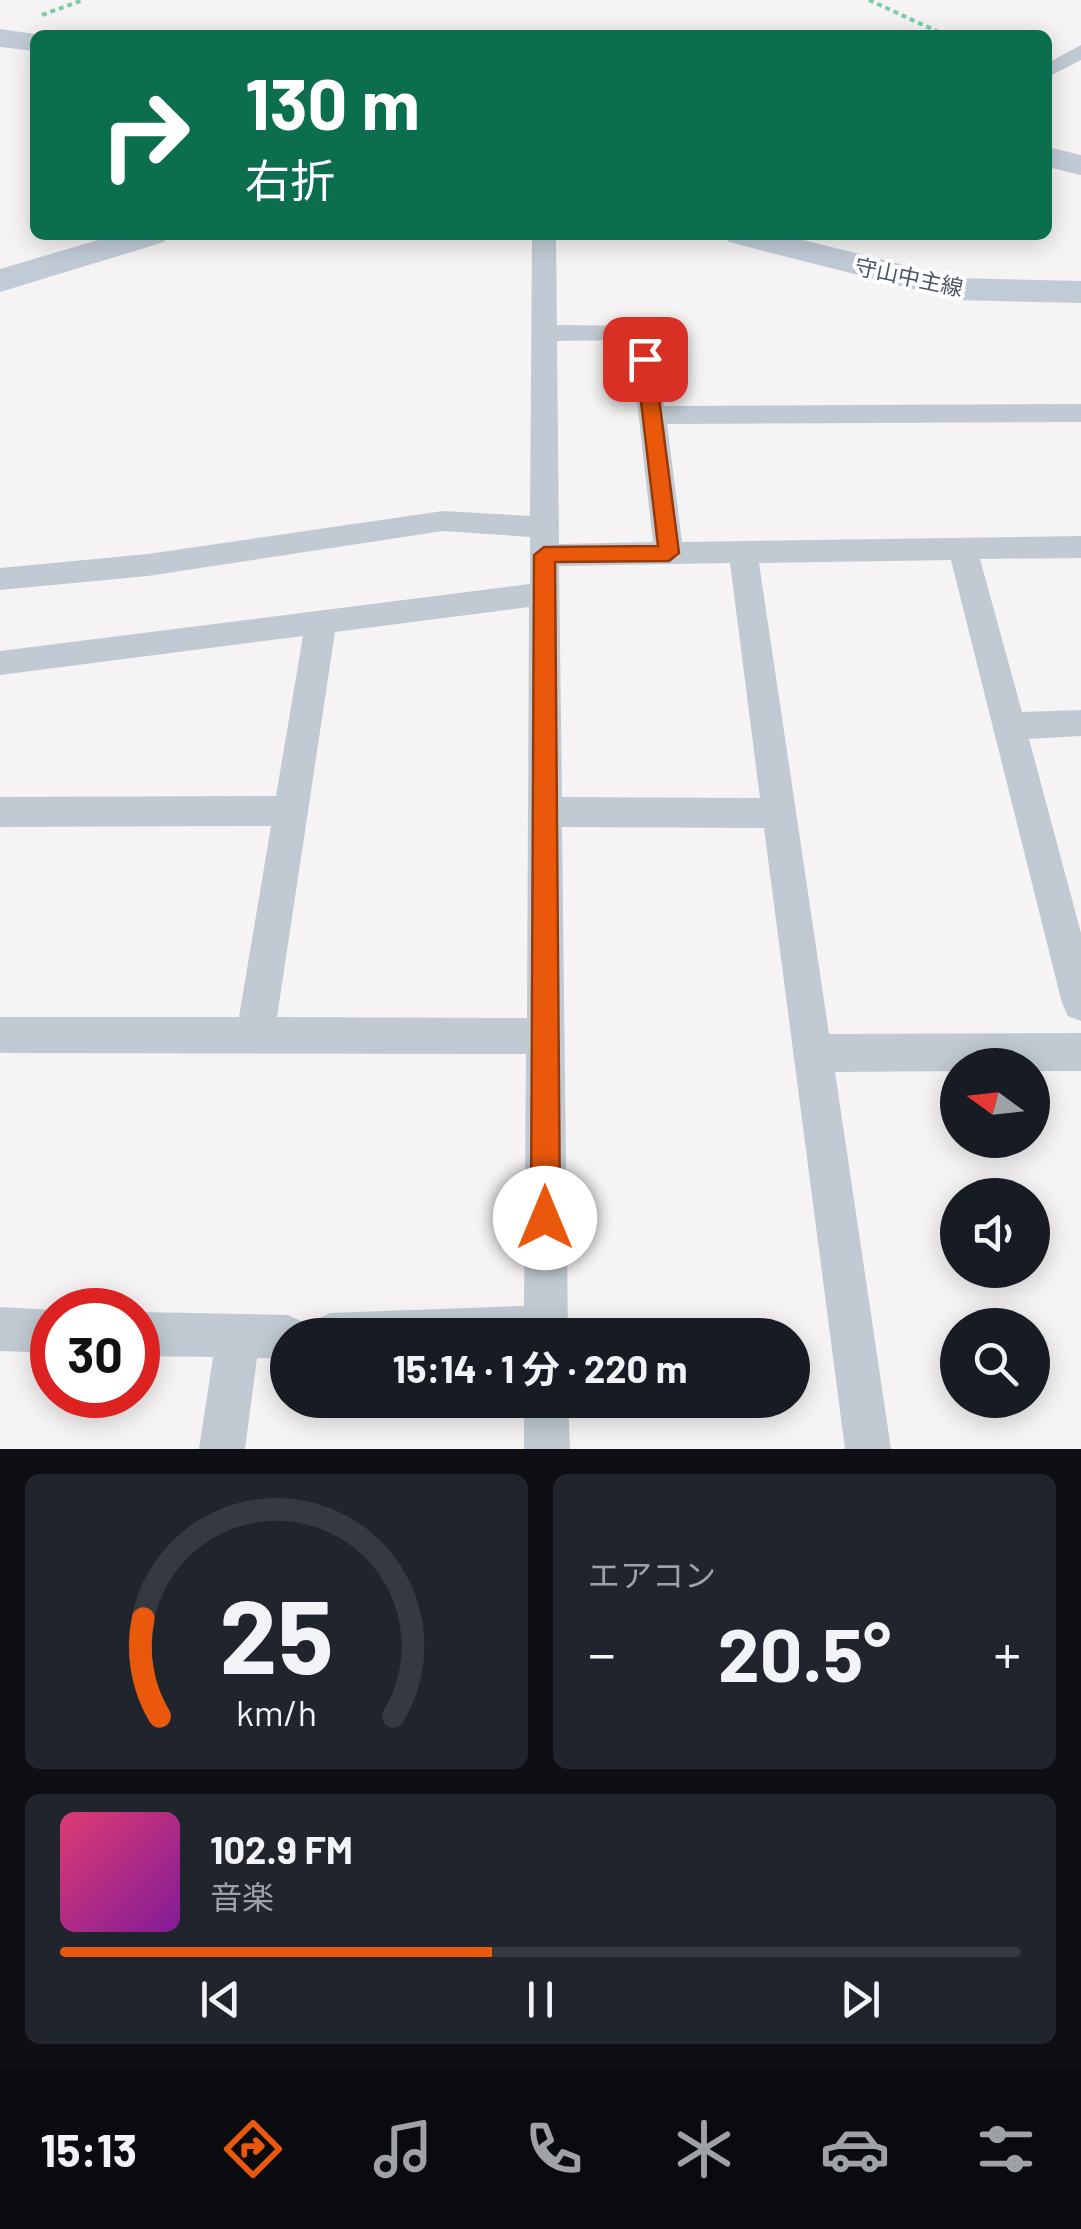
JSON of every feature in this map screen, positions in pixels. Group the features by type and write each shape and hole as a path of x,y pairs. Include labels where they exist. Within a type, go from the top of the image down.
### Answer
{"main road":[{"path":"0,38 30,41"},
{"path":"1052,158 1081,165"},
{"path":"0,260 67,240"},
{"path":"0,281 135,240"},
{"name":"守山中主線","path":"762,240 956,289 1081,292"}],"street":[{"path":"1052,69 1081,51"},
{"path":"544,240 546,1318"},
{"path":"544,333 642,332 669,553"},
{"path":"652,415 1081,413"},
{"path":"0,579 148,565 443,521 544,541 669,553 1081,547"},
{"path":"963,549 1009,726 1070,918 1081,1003"},
{"path":"742,552 816,1052 868,1449"},
{"path":"0,663 544,594"},
{"path":"255,1037 321,622"},
{"path":"1009,726 1081,722"},
{"path":"0,812 291,811"},
{"path":"545,812 781,813"},
{"path":"0,1035 545,1036"},
{"path":"816,1052 1081,1052"},
{"path":"0,1329 30,1330"},
{"path":"160,1335 270,1337"},
{"path":"222,1449 238,1338"},
{"path":"546,1418 546,1449"}],"path":[{"path":"869,0 934,30"}],"route":[{"path":"545,1218 544,555 669,553 645,359"}]}
